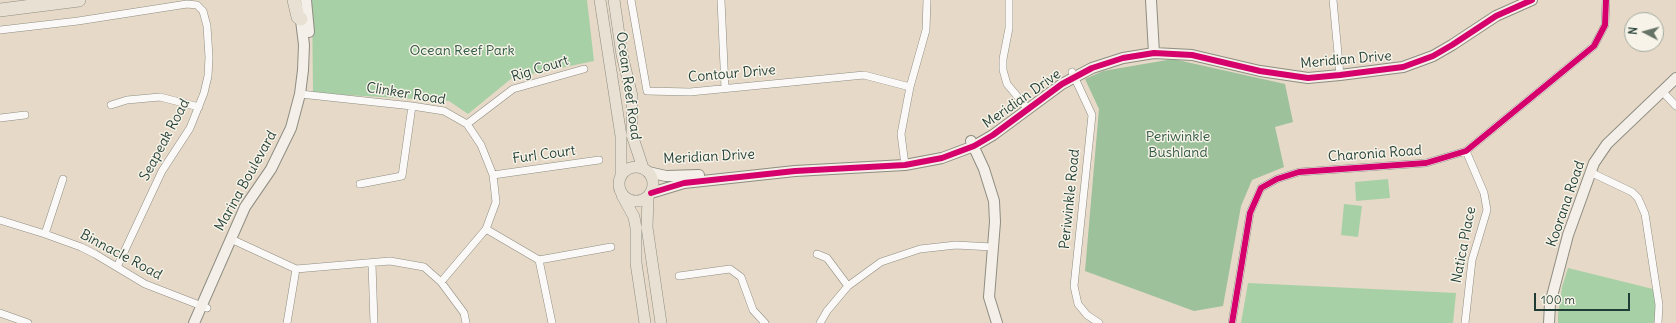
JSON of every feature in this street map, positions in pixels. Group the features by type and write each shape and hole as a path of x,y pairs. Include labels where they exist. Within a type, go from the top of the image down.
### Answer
{"highway":[{"path":"0,10 79,0"},
{"path":"294,0 298,17 301,19"}],"main road":[{"name":"Ocean Reef Road","path":"600,0 621,136 621,176"},
{"name":"Ocean Reef Road","path":"614,0 622,55 632,96 632,135 646,170"},
{"path":"645,323 636,263 636,228 634,217 622,195 619,186 621,176 628,169 633,167 646,170 653,182 650,195 647,227 661,323"},
{"path":"622,195 632,201 643,200 650,195"}],"street":[{"name":"Marina Boulevard","path":"298,0 304,54 303,95"},
{"name":"Marina Boulevard","path":"194,323 204,307 246,207 282,147 291,128 303,95 310,51 306,0"},
{"name":"Contour Drive","path":"631,0 647,91 690,92 864,75 910,87"},
{"path":"721,0 725,88"},
{"path":"904,162 901,134 910,87 926,30 927,0"},
{"path":"1009,0 1010,28 1003,58 1003,70 1007,84 1025,107"},
{"path":"1151,0 1157,50"},
{"path":"1157,0 1157,50"},
{"path":"1333,0 1340,73"},
{"name":"Meridian Drive","path":"650,195 684,183 795,171 904,162 973,144 1001,123 1074,74 1106,63 1157,50 1192,55 1288,76 1308,78 1340,73 1403,67 1433,56 1516,2 1532,0"},
{"name":"Charonia Road","path":"1232,323 1250,213 1261,188 1277,179 1299,172 1426,163 1466,151 1594,46 1605,25 1606,0"},
{"name":"Seapeak Road","path":"0,30 187,4 197,5 203,11 209,57 207,84 190,128 162,172 117,267"},
{"name":"Rig Court","path":"467,124 514,89 584,70"},
{"name":"Periwinkle Road","path":"1074,74 1092,115 1074,286 1078,304 1087,315 1099,323"},
{"name":"Koorana Road","path":"1549,323 1550,304 1568,235 1592,173 1611,148 1665,94 1676,78"},
{"name":"Koorana Road","path":"1665,94 1676,87"},
{"path":"1665,94 1676,106"},
{"name":"Clinker Road","path":"303,95 412,106 444,112 467,124 481,144 493,175 496,202 486,229 441,282"},
{"path":"111,105 127,100 160,97 199,107"},
{"path":"360,184 402,176 412,106"},
{"path":"0,118 25,115"},
{"path":"973,144 984,169 994,201 989,297 997,323"},
{"name":"Natica Place","path":"1465,323 1472,260 1487,210 1484,193 1466,151"},
{"name":"Furl Court","path":"493,175 599,160"},
{"name":"Meridian Drive","path":"646,170 661,175 677,176 813,164 904,162"},
{"path":"1592,173 1632,192 1638,198 1645,214 1659,305 1658,323"},
{"name":"Koorana Road","path":"1555,323 1555,306 1592,173"},
{"path":"44,234 63,179"},
{"name":"Binnacle Road","path":"0,220 44,234 96,254 145,284 204,307"},
{"path":"486,229 538,260 611,247"},
{"path":"233,240 296,269 372,264 390,261 424,267 441,282 464,314 466,323"},
{"path":"820,323 827,311 848,286 881,262 920,249 956,245 992,247"},
{"path":"817,254 827,258 848,286"},
{"path":"538,260 552,323"},
{"path":"372,264 374,323"},
{"path":"286,323 296,269"},
{"path":"679,276 730,269 740,277 753,310 765,323"},
{"name":"Marina Boulevard","path":"200,323 204,307"},
{"path":"0,313 28,323"}],"green space":[{"name":"Ocean Reef Park","path":"312,0 587,0 594,61 512,78 468,114 449,101 313,93"},
{"name":"Periwinkle Bushland","path":"1173,59 1285,84 1293,122 1275,127 1284,167 1252,180 1241,206 1223,306 1194,311 1085,271 1099,109 1085,79 1103,71"},
{"path":"1388,179 1390,198 1356,201 1355,182"},
{"path":"1344,204 1362,206 1358,237 1341,235"},
{"path":"1568,268 1653,289 1655,293 1655,323 1558,323 1562,287"},
{"path":"1248,283 1456,293 1453,323 1241,323"}],"cycle path":[{"path":"651,193 684,183 795,171 905,165 942,158 974,146 993,135 1062,84 1092,68 1123,58 1154,53 1192,55 1260,71 1308,78 1403,67 1433,56 1496,16 1532,0"},
{"path":"1232,323 1250,213 1261,188 1277,179 1299,172 1426,163 1466,151 1594,46 1605,25 1606,0"}]}
